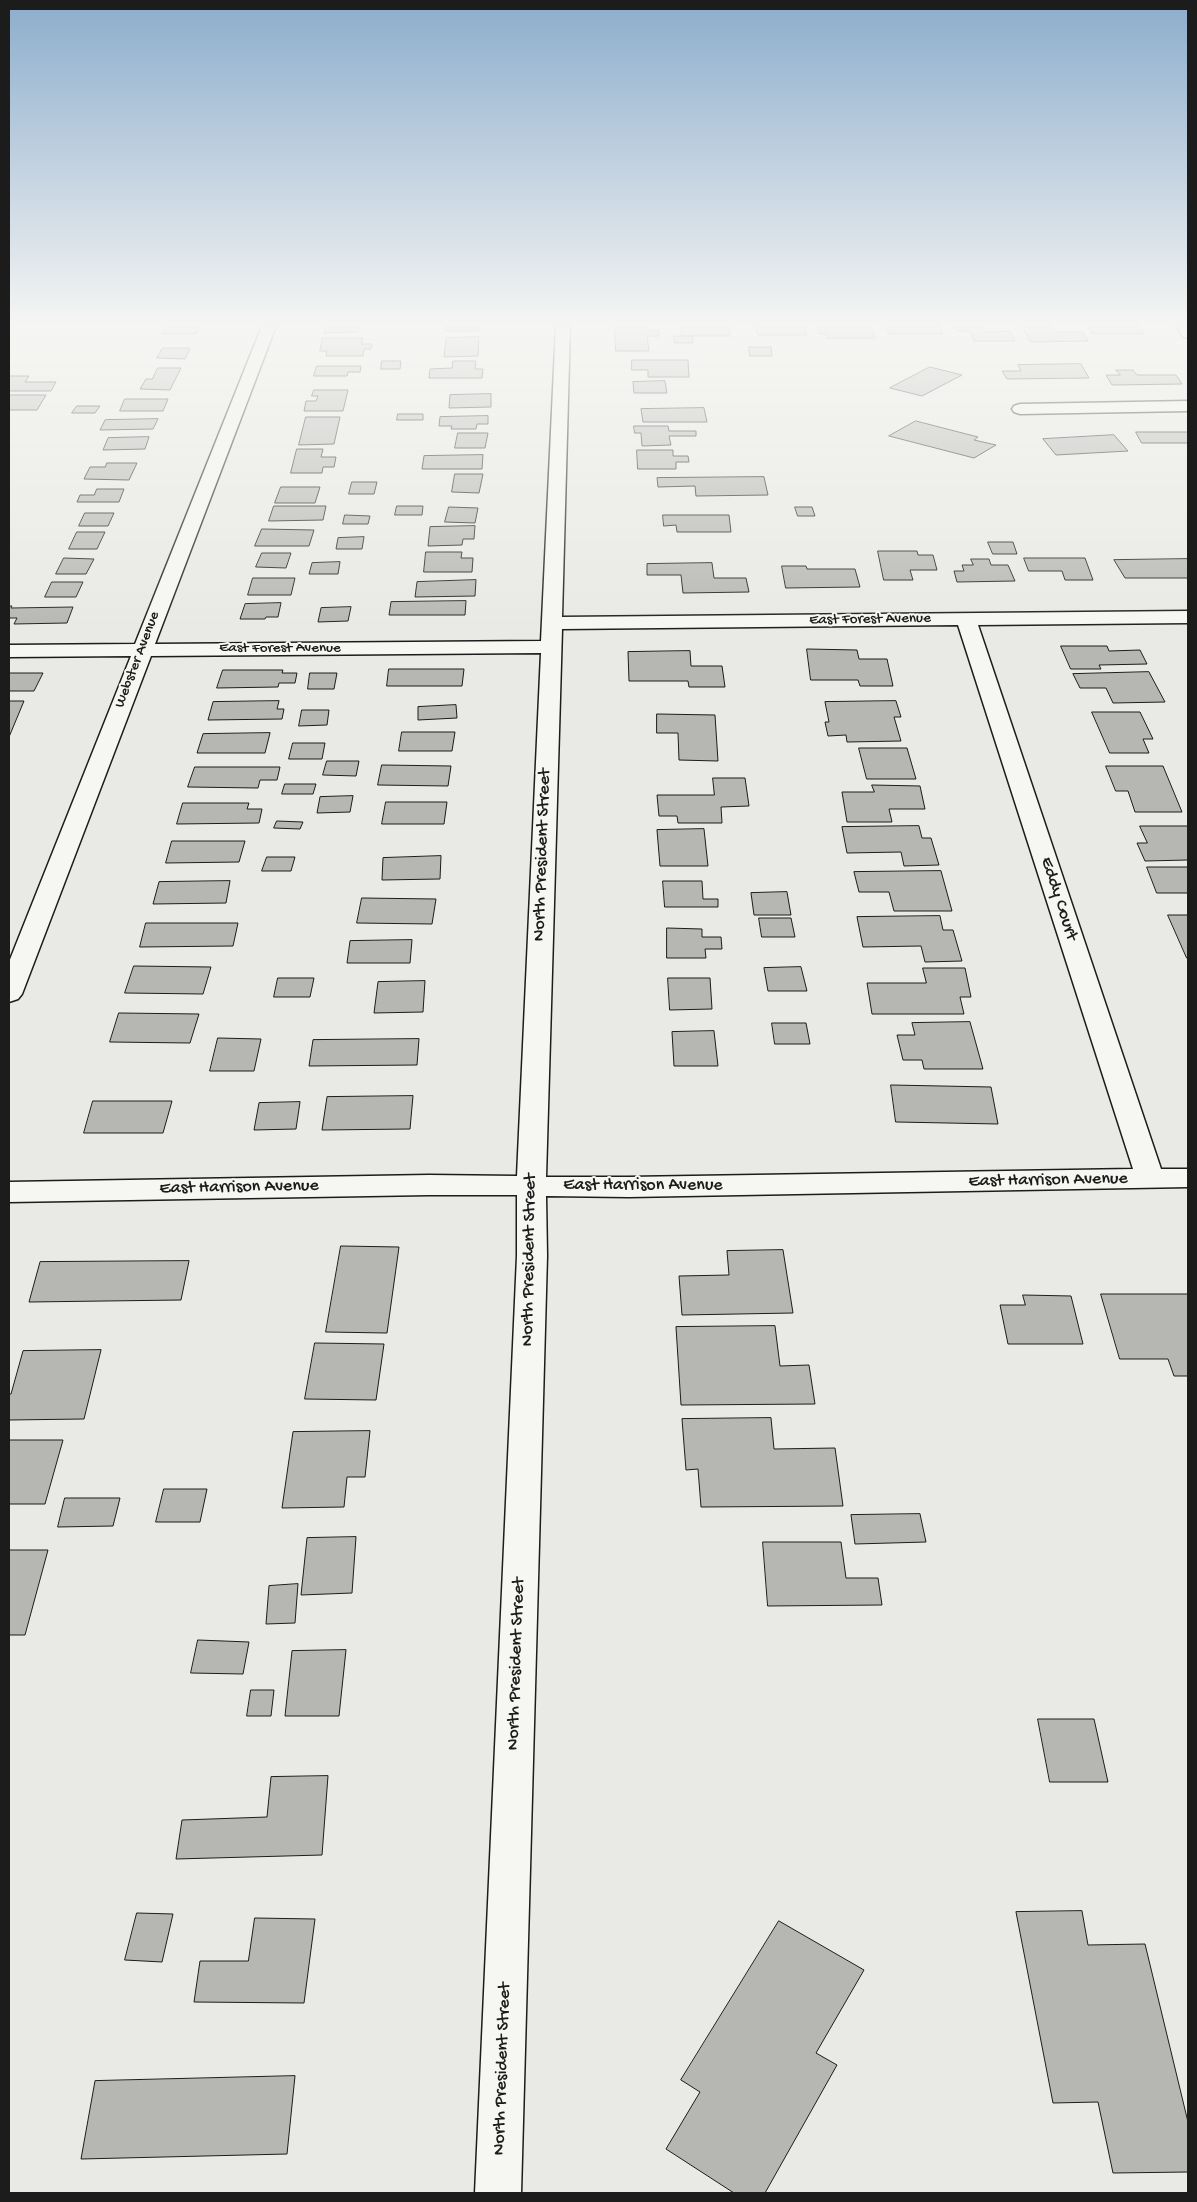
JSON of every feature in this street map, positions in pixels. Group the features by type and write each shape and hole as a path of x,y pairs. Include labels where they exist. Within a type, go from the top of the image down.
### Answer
{"street":[{"name":"Webster Avenue","path":"9,994 229,429"},
{"name":"North President Street","path":"498,2193 532,1256 531,1186 559,429"},
{"name":"East Forest Avenue","path":"9,651 142,650 966,619 1188,617"},
{"name":"Eddy Court","path":"966,619 1150,1179"},
{"name":"East Harrison Avenue","path":"9,1192 429,1185 629,1187 1188,1178"}],"building":[{"path":"101,429 153,429 153,429"},
{"path":"303,429 337,429 334,444 299,445"},
{"path":"634,429 669,429 669,431 696,431 696,436 669,436 671,445 642,446 641,433 635,433"},
{"path":"902,429 946,429 978,437 974,440 996,445 974,458 889,436"},
{"path":"1136,432 1188,432 1188,443 1142,443"},
{"path":"458,433 488,433 485,448 455,448"},
{"path":"1114,435 1128,451 1056,455 1043,439"},
{"path":"149,437 145,449 103,450 108,438"},
{"path":"297,449 323,449 321,457 336,457 334,467 323,467 322,473 291,473"},
{"path":"637,450 673,450 673,456 688,456 689,462 676,462 676,469 638,469"},
{"path":"483,455 482,469 422,469 424,456"},
{"path":"107,463 137,463 129,480 84,479 90,467 105,467"},
{"path":"455,474 483,474 479,493 452,492"},
{"path":"764,477 768,495 696,496 695,486 658,487 657,478"},
{"path":"352,482 377,482 374,494 349,494"},
{"path":"281,487 320,487 315,503 275,503"},
{"path":"97,489 124,489 119,502 77,502 80,495 94,495"},
{"path":"274,506 326,506 323,520 269,521"},
{"path":"397,506 423,506 422,515 395,515"},
{"path":"449,507 478,508 475,523 445,522"},
{"path":"795,507 812,507 815,516 798,516"},
{"path":"85,513 114,513 108,526 79,526"},
{"path":"345,515 370,516 368,524 343,524"},
{"path":"663,515 729,515 731,532 677,532 676,525 664,526"},
{"path":"475,526 474,539 463,539 462,545 428,546 430,527"},
{"path":"262,529 314,530 309,546 255,546"},
{"path":"77,532 105,532 97,549 69,549"},
{"path":"364,537 362,549 336,549 338,538"},
{"path":"988,542 1013,542 1017,554 993,554"},
{"path":"878,551 917,551 918,555 933,555 937,570 910,570 913,580 884,580"},
{"path":"426,552 462,552 461,558 473,558 472,572 424,572"},
{"path":"262,553 291,553 286,568 256,567"},
{"path":"64,558 94,559 86,574 56,574"},
{"path":"1024,558 1085,558 1093,580 1065,580 1062,571 1029,571"},
{"path":"971,559 989,559 991,565 1008,565 1015,581 957,582 954,571 964,571 962,565 973,565"},
{"path":"1188,559 1188,578 1125,578 1114,560"},
{"path":"340,562 338,574 309,574 312,563"},
{"path":"712,563 714,578 746,578 749,592 683,593 681,575 647,575 647,564"},
{"path":"782,566 806,566 807,569 855,569 860,587 786,588"},
{"path":"253,578 295,578 291,595 248,595"},
{"path":"476,580 475,596 415,597 417,582"},
{"path":"52,582 83,582 76,597 45,597"},
{"path":"466,601 465,615 389,615 391,602"},
{"path":"281,603 278,617 240,619 245,604"},
{"path":"9,606 12,606 11,608 73,607 67,623 14,624 17,618 9,618"},
{"path":"351,607 348,621 318,622 321,608"},
{"path":"1061,646 1107,646 1109,651 1140,650 1147,664 1099,665 1101,669 1071,669"},
{"path":"807,649 857,650 859,659 887,659 893,686 860,686 858,680 811,680"},
{"path":"690,651 691,666 722,666 725,687 689,687 688,681 629,681 628,652"},
{"path":"389,669 464,669 462,686 387,686"},
{"path":"223,670 283,670 282,673 297,673 295,683 279,683 278,687 217,688"},
{"path":"1149,672 1165,702 1113,703 1106,688 1080,688 1073,674"},
{"path":"9,673 43,673 34,691 9,691"},
{"path":"310,673 337,673 334,689 308,689"},
{"path":"9,701 24,701 9,737"},
{"path":"279,701 277,709 284,709 282,719 208,720 213,702"},
{"path":"896,701 901,717 894,717 901,741 847,742 846,735 828,736 825,722 829,722 825,702"},
{"path":"456,705 457,718 418,720 418,707"},
{"path":"302,710 329,710 327,725 299,726"},
{"path":"1092,712 1140,712 1153,739 1143,739 1149,753 1110,753"},
{"path":"657,714 715,715 718,761 679,760 678,733 657,733"},
{"path":"402,732 455,732 452,751 399,751"},
{"path":"270,733 265,753 197,753 203,734"},
{"path":"293,743 325,743 322,759 289,759"},
{"path":"859,748 907,748 916,779 867,779"},
{"path":"327,761 359,761 356,776 323,775"},
{"path":"382,765 451,766 448,786 378,785"},
{"path":"1106,766 1163,766 1182,812 1135,812 1128,791 1116,791"},
{"path":"195,767 280,767 277,780 260,780 258,788 188,787"},
{"path":"713,778 745,778 749,806 721,807 722,823 678,823 677,816 659,816 657,795 714,795"},
{"path":"285,784 316,784 313,794 282,794"},
{"path":"872,785 920,786 925,809 889,809 892,822 847,822 842,792 874,792"},
{"path":"353,796 350,812 317,813 320,797"},
{"path":"386,802 447,802 444,824 382,824"},
{"path":"183,803 249,803 247,809 262,809 259,823 177,824"},
{"path":"277,821 303,822 300,829 274,828"},
{"path":"919,826 922,838 931,838 939,865 904,866 901,852 847,853 842,827"},
{"path":"1140,826 1188,826 1188,860 1145,861 1137,843 1147,843"},
{"path":"704,829 708,866 660,866 657,830"},
{"path":"172,841 245,841 239,862 166,863"},
{"path":"441,856 440,879 382,880 383,858"},
{"path":"267,857 295,857 291,871 262,871"},
{"path":"1147,867 1188,867 1188,893 1157,893"},
{"path":"941,871 952,911 894,911 889,892 859,892 854,872"},
{"path":"230,881 226,903 153,904 159,882"},
{"path":"663,881 702,881 703,899 718,899 718,907 665,907"},
{"path":"787,892 791,915 754,915 751,893"},
{"path":"362,898 436,899 432,924 357,923"},
{"path":"1168,915 1188,915 1188,958 1187,958"},
{"path":"940,916 943,930 953,930 962,961 925,962 921,946 863,947 857,917"},
{"path":"759,918 791,918 795,937 762,937"},
{"path":"146,923 238,923 233,946 140,947"},
{"path":"667,928 702,929 702,937 721,937 722,949 705,949 706,958 667,958"},
{"path":"412,940 410,963 347,963 350,941"},
{"path":"134,966 211,967 203,994 125,993"},
{"path":"801,967 807,991 768,991 764,968"},
{"path":"923,968 965,968 971,997 960,997 964,1014 872,1014 867,983 926,983"},
{"path":"278,978 314,978 310,997 274,997"},
{"path":"668,978 710,978 712,1009 670,1010"},
{"path":"425,981 423,1012 374,1013 378,982"},
{"path":"119,1013 199,1014 190,1043 110,1042"},
{"path":"970,1022 983,1069 924,1069 922,1060 903,1060 897,1035 915,1035 912,1023"},
{"path":"772,1023 806,1023 810,1044 775,1044"},
{"path":"714,1031 718,1066 674,1066 672,1032"},
{"path":"218,1038 261,1039 254,1071 210,1071"},
{"path":"419,1039 417,1065 309,1066 313,1040"},
{"path":"891,1085 991,1087 998,1124 896,1122"},
{"path":"413,1096 410,1129 322,1130 327,1097"},
{"path":"93,1101 172,1101 163,1133 84,1133"},
{"path":"300,1102 296,1129 254,1130 259,1103"},
{"path":"341,1246 399,1247 387,1333 326,1332"},
{"path":"783,1250 793,1313 682,1315 679,1276 729,1275 727,1251"},
{"path":"189,1261 181,1300 29,1302 40,1262"},
{"path":"1101,1294 1188,1294 1188,1376 1174,1376 1168,1359 1120,1359"},
{"path":"1023,1295 1071,1296 1083,1344 1008,1344 1000,1305 1025,1305"},
{"path":"775,1326 780,1366 809,1365 815,1404 681,1405 676,1327"},
{"path":"315,1343 384,1344 376,1400 305,1399"},
{"path":"101,1350 84,1419 9,1420 9,1394 11,1394 23,1351"},
{"path":"771,1418 774,1449 835,1448 843,1506 701,1507 698,1469 686,1470 682,1419"},
{"path":"370,1431 365,1477 347,1477 344,1507 282,1508 293,1432"},
{"path":"9,1440 63,1440 45,1504 9,1504"},
{"path":"164,1489 207,1489 200,1522 156,1522"},
{"path":"65,1498 120,1498 113,1526 58,1527"},
{"path":"920,1514 926,1542 855,1544 851,1515"},
{"path":"356,1537 352,1593 301,1595 307,1538"},
{"path":"763,1542 841,1542 846,1578 878,1578 882,1605 768,1606"},
{"path":"9,1550 48,1550 25,1635 9,1635"},
{"path":"298,1584 295,1623 266,1624 269,1586"},
{"path":"198,1640 249,1642 243,1674 191,1673"},
{"path":"346,1650 339,1716 285,1716 292,1651"},
{"path":"251,1690 274,1690 271,1716 247,1716"},
{"path":"1038,1719 1094,1719 1108,1782 1050,1782"},
{"path":"328,1776 322,1855 176,1859 182,1820 267,1817 271,1777"},
{"path":"1082,1911 1088,1945 1145,1944 1188,2122 1188,2172 1113,2173 1098,2102 1053,2103 1016,1912"},
{"path":"137,1913 173,1914 162,1962 125,1960"},
{"path":"255,1918 315,1919 304,2003 194,2002 200,1961 248,1961"},
{"path":"779,1921 864,1970 816,2053 837,2065 765,2193 734,2193 666,2149 700,2092 681,2080"},
{"path":"295,2076 287,2154 81,2159 95,2081"}]}
